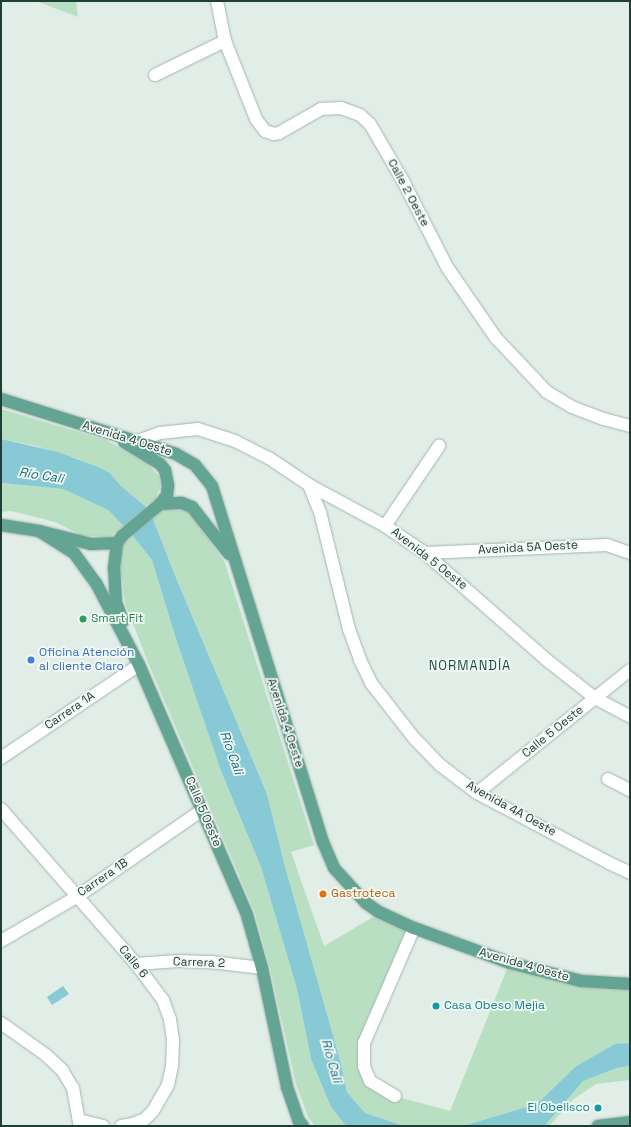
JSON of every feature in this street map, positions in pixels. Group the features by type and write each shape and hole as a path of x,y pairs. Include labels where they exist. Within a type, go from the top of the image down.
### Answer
{"main road":[{"name":"Avenida 4 Oeste","path":"1,399 176,454 195,465 212,486 233,558 323,842 334,868 366,903 378,912 414,928 510,963 581,981 630,984"},
{"path":"1,525 39,531 91,544 120,539 167,495 168,485 165,470 153,459 107,432"},
{"path":"157,506 182,503 192,507 233,558"},
{"name":"Calle 5 Oeste","path":"39,531 74,553 96,583 139,665 247,915 262,968 287,1087 299,1121 303,1126"},
{"path":"120,539 114,568 116,603 139,665"},
{"path":"605,1125 630,1122"}],"street":[{"name":"Calle 2 Oeste","path":"217,1 225,41 256,119 265,131 274,134 279,133 321,109 341,108 360,115 370,124 403,181 447,267 496,338 547,392 572,407 604,419 630,426"},
{"path":"155,76 225,41"},
{"name":"Avenida 5 Oeste","path":"138,441 160,433 198,429 242,444 269,458 309,485 385,526 425,553 508,624 548,661 595,698 630,717"},
{"path":"385,526 439,446"},
{"name":"Avenida 4A Oeste","path":"309,485 320,512 352,635 360,660 371,683 419,743 440,765 476,793 609,864 630,873"},
{"name":"Avenida 5A Oeste","path":"425,553 607,545 630,553"},
{"name":"Carrera 1A","path":"1,758 139,665"},
{"name":"Calle 5 Oeste","path":"476,793 630,670"},
{"path":"608,779 630,790"},
{"name":"Calle 6","path":"1,809 136,964 162,1000 170,1019 173,1040 172,1066 168,1085 153,1111 145,1119 133,1124 121,1126"},
{"name":"Carrera 1B","path":"1,941 78,896 202,810"},
{"path":"395,1096 370,1081 364,1066 364,1042 414,928"},
{"name":"Carrera 2","path":"136,964 198,962 262,968"},
{"path":"1,1024 46,1055 62,1070 73,1088 80,1123 103,1126"}],"green space":[{"path":"36,1 76,1 78,17"},
{"path":"1,409 106,440 148,464 159,476 161,485 155,500 145,506 121,486 110,473 78,459 36,446 1,439"},
{"path":"1,483 63,489 108,510 123,526 110,537 83,536 55,522 11,511 1,512"},
{"path":"182,509 190,511 225,563 314,845 291,852 324,946 373,917 411,934 364,1043 370,1081 395,1096 450,1111 507,969 580,987 630,991 630,1043 615,1045 575,1067 537,1104 463,1126 404,1126 365,1113 347,1092 340,1060 284,863 267,794 174,573 153,519 162,510"},
{"path":"133,536 152,560 176,639 221,771 261,867 297,989 311,1059 331,1107 346,1126 315,1126 308,1117 296,1084 270,968 255,913 147,660 125,603 121,570 121,546"},
{"path":"630,1066 630,1080 596,1084 574,1099 549,1126 542,1126 583,1081 617,1068"}],"water":[{"name":"Río Cali","path":"1,439 58,452 110,473 121,486 145,506 153,519 174,573 267,794 284,863 340,1060 347,1092 365,1113 404,1126 346,1126 331,1107 311,1059 297,989 261,867 221,771 176,639 152,560 133,536 108,510 63,489 1,483"},
{"path":"63,986 69,994 52,1005 47,997"},
{"path":"630,1043 630,1066 617,1068 583,1081 545,1125 463,1126 537,1104 575,1067 615,1044"}],"place":[{"name":"Smart Fit","path":"83,619"},
{"name":"Oficina Atención al cliente Claro","path":"31,660"},
{"name":"Gastroteca","path":"323,894"},
{"name":"Casa Obeso Mejìa","path":"436,1006"},
{"name":"El Obelisco","path":"598,1108"}],"district":[{"name":"NORMANDÍA","path":"470,666"}]}
